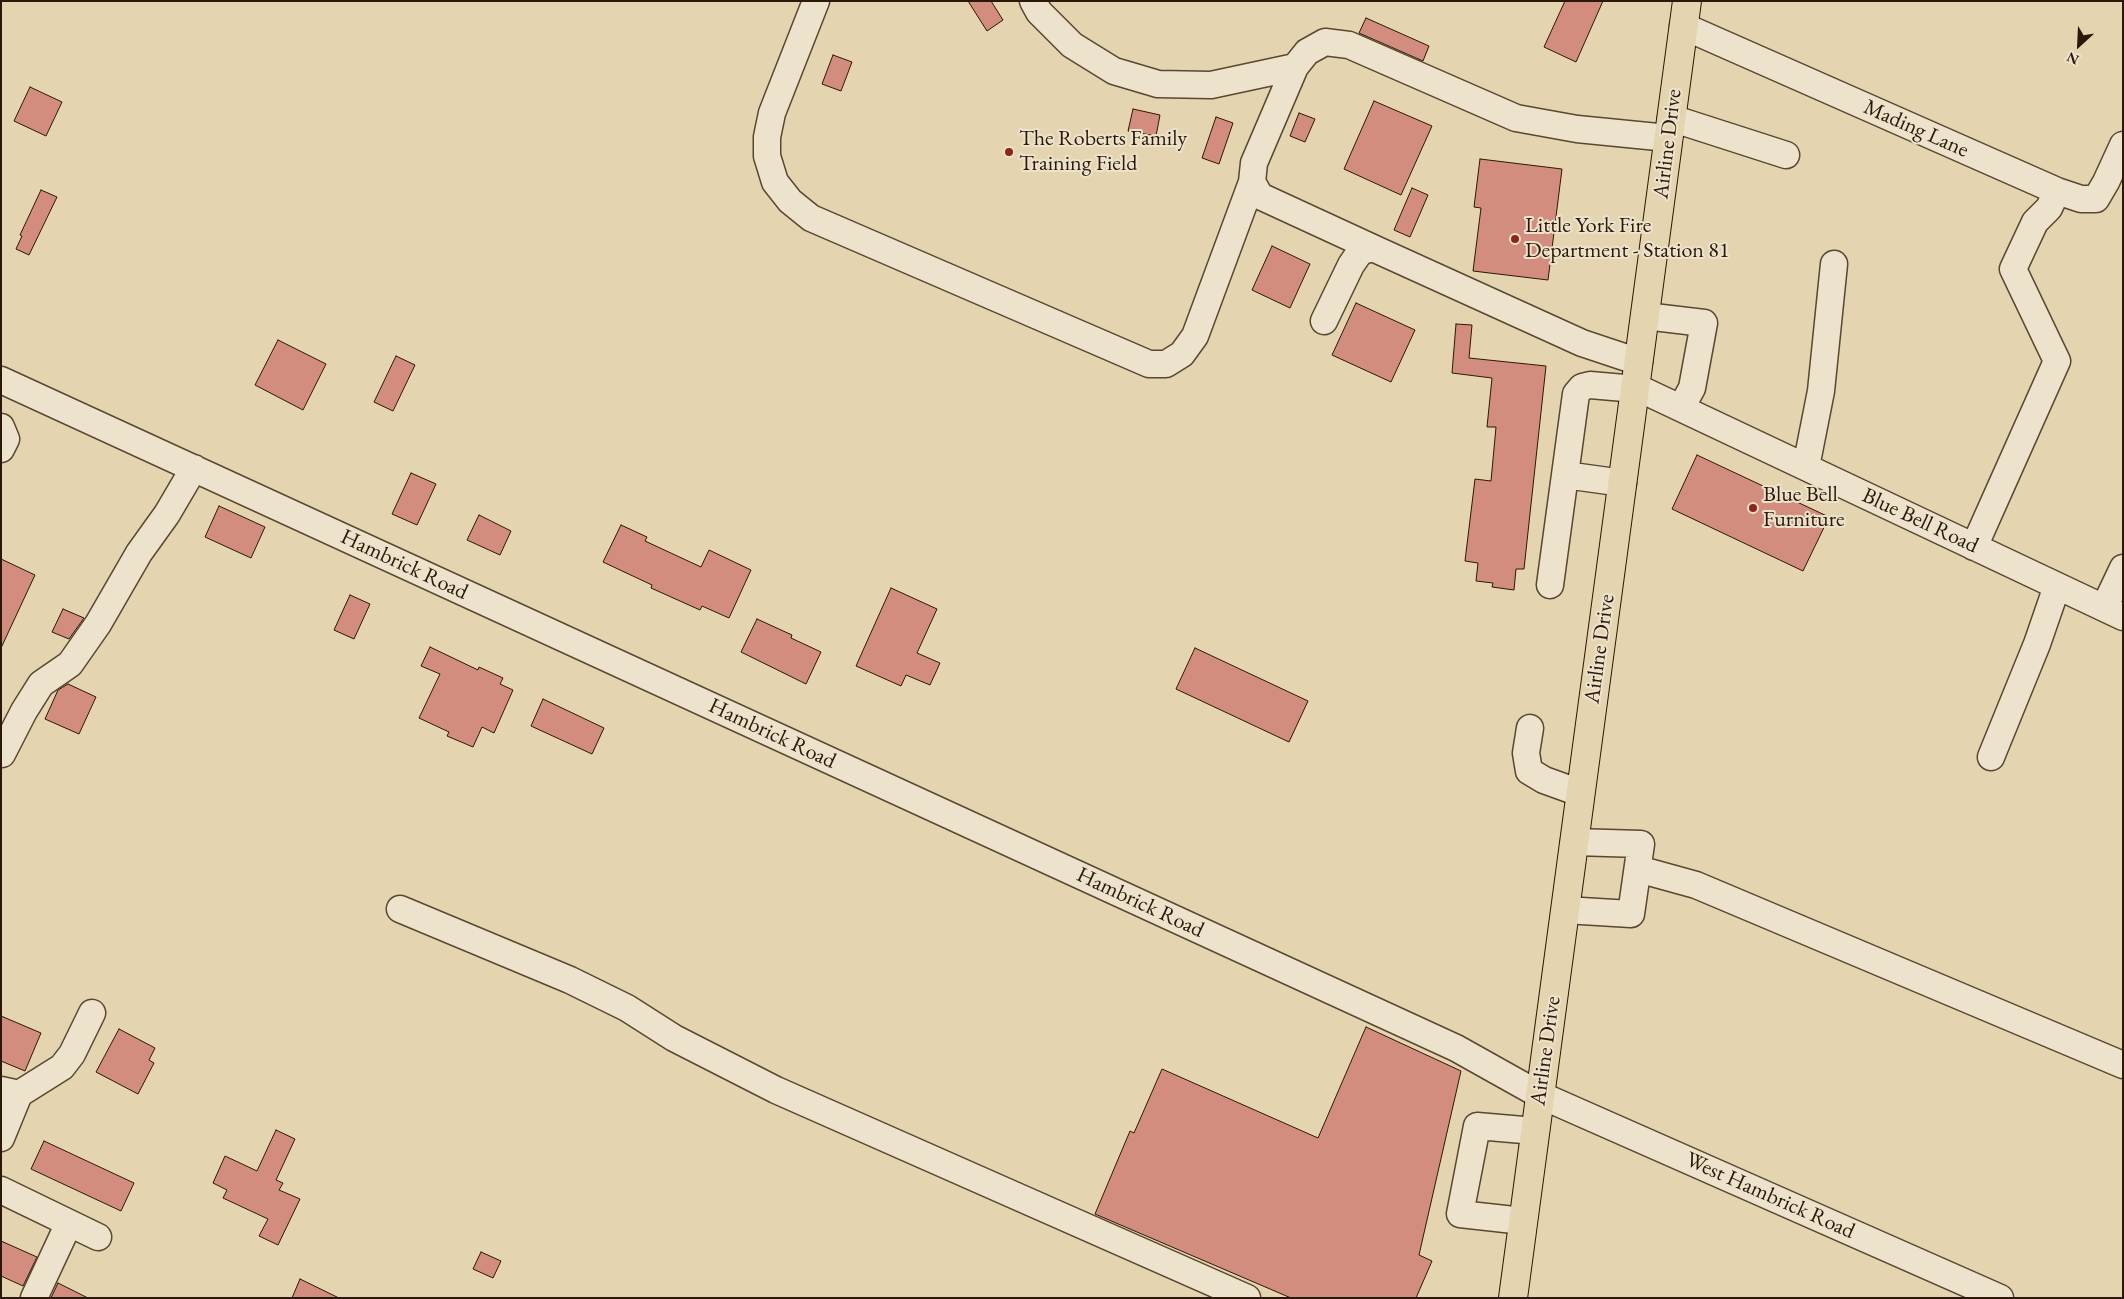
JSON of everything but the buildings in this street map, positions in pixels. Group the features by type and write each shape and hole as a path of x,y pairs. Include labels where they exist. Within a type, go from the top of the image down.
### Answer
{"main road":[{"name":"Airline Drive","path":"1513,1298 1685,14"}],"street":[{"path":"816,1 772,113 767,138 767,156 775,182 790,201 811,218 1149,364 1166,364 1182,354 1195,336 1252,182 1254,163 1295,67 1307,52 1325,42 1349,45 1516,118 1576,128 1670,128 1786,155"},
{"path":"1033,1 1039,12 1072,45 1114,71 1158,84 1211,85 1295,67"},
{"name":"Mading Lane","path":"1685,14 2057,191 2081,199 2096,199 2123,145"},
{"path":"1252,182 1260,196 1582,343 1637,379"},
{"path":"1974,547 2057,361 2013,269 2035,222 2049,208 2057,191"},
{"path":"1324,321 1351,265 1360,252 1369,248 1375,249"},
{"path":"1806,467 1821,391 1834,264"},
{"path":"1645,316 1704,323 1692,388 1681,408"},
{"path":"1550,585 1576,394 1582,387 1590,385 1637,379"},
{"name":"Blue Bell Road","path":"1637,379 1681,408 2113,613"},
{"name":"Hambrick Road","path":"1,380 1456,1048 1540,1094"},
{"path":"1,427 6,439 1,449"},
{"path":"2,754 24,711 41,684 70,664 98,624 139,553 167,514 194,468"},
{"path":"1564,475 1623,483"},
{"path":"2113,613 2123,568"},
{"path":"1991,757 2037,644 2057,586"},
{"path":"1530,728 1526,753 1529,771 1544,780 1580,793"},
{"path":"1565,910 1631,914 1638,870 1641,844 1574,842"},
{"path":"1638,870 1696,885 2123,1065"},
{"path":"400,909 570,980 627,1008 674,1038 776,1090 1247,1298"},
{"path":"1,1138 10,1092 62,1067 72,1054 92,1013"},
{"name":"West Hambrick Road","path":"1540,1094 2000,1298"},
{"path":"1523,1221 1460,1214 1477,1126 1535,1131"},
{"path":"1,1190 98,1238"},
{"path":"34,1298 69,1223"}],"place":[{"name":"The Roberts Family Training Field","path":"1009,152"},
{"name":"Little York Fire Department - Station 81","path":"1515,239"},
{"name":"Blue Bell Furniture","path":"1753,508"}]}
